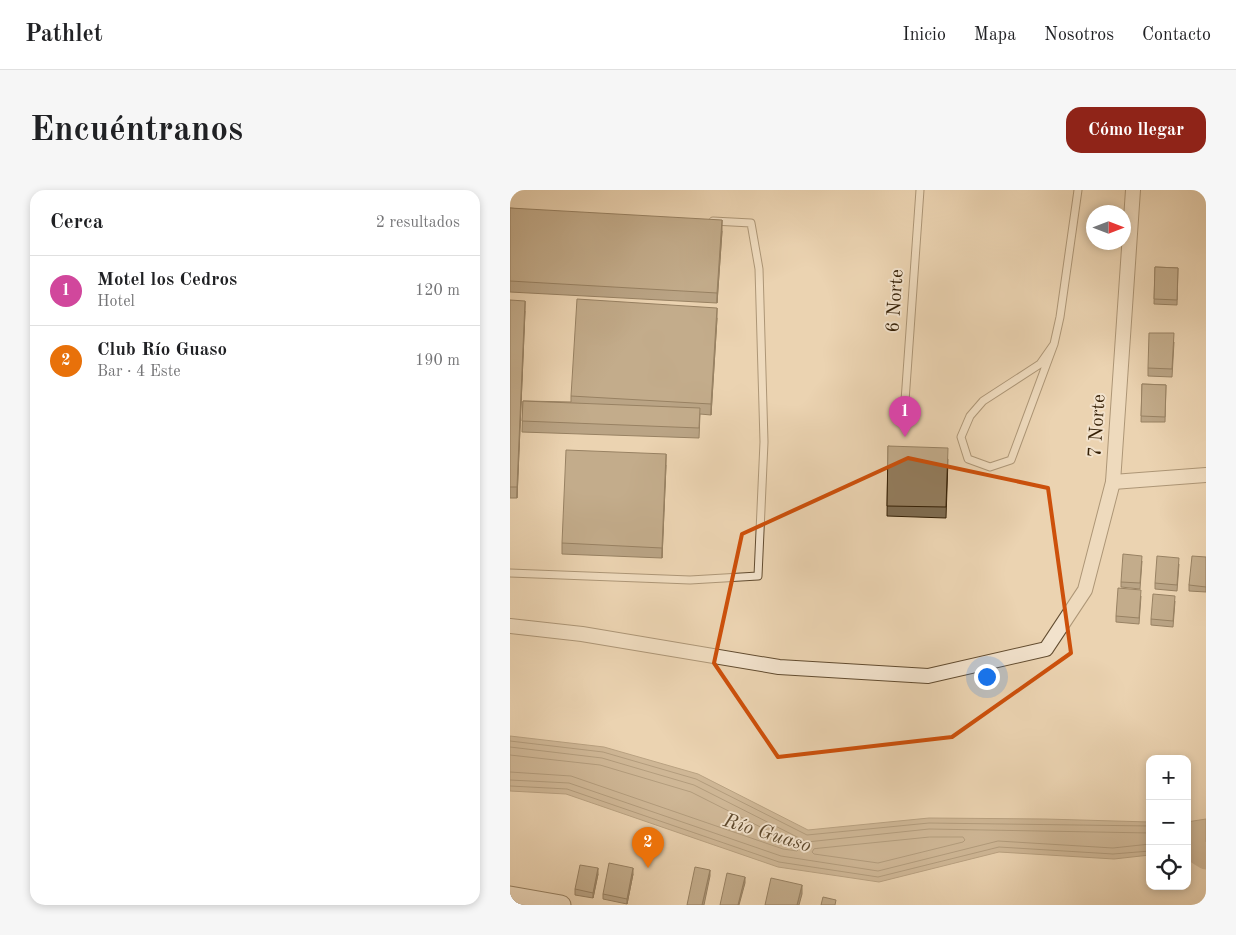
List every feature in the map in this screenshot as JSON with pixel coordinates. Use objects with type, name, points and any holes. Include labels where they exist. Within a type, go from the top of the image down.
[{"type":"main road","points":[[510,896],[561,905]]},
{"type":"street","name":"7 Norte","points":[[510,626],[582,634],[779,667],[928,676],[1046,649],[1085,590],[1113,482],[1133,190]]},
{"type":"street","points":[[1113,482],[1206,476]]},
{"type":"lane","name":"6 Norte","points":[[904,415],[920,190]]},
{"type":"lane","points":[[1054,344],[1040,364],[984,401],[970,416],[961,437],[968,459],[990,467],[1011,460],[1054,344],[1060,317],[1078,190]]},
{"type":"lane","points":[[510,573],[690,580],[758,576],[764,442],[759,269],[751,223],[703,220]]},
{"type":"highlighted area","points":[[908,458],[1048,488],[1071,653],[952,737],[778,757],[714,663],[742,534]]},
{"type":"water","name":"Río Guaso","points":[[510,736],[604,747],[698,774],[808,830],[929,818],[1146,822],[1146,855],[1114,859],[999,852],[879,882],[778,867],[566,794],[510,791]]},
{"type":"water","points":[[1206,819],[1206,848],[1191,850],[1191,821]]},
{"type":"building","points":[[510,208],[722,220],[717,293],[510,281]]},
{"type":"building","points":[[1155,267],[1178,268],[1177,300],[1154,299]]},
{"type":"building","points":[[577,299],[717,308],[711,404],[571,396]]},
{"type":"building","points":[[510,300],[525,301],[517,487],[510,487]]},
{"type":"building","points":[[1149,333],[1174,333],[1172,369],[1148,368]]},
{"type":"building","points":[[1142,384],[1166,385],[1165,417],[1141,416]]},
{"type":"building","points":[[523,401],[700,408],[699,428],[522,421]]},
{"type":"building","points":[[888,446],[948,448],[946,507],[887,506]]},
{"type":"building","points":[[566,450],[666,454],[662,548],[562,543]]},
{"type":"building","points":[[1123,554],[1142,556],[1140,583],[1121,582]]},
{"type":"building","points":[[1157,556],[1179,558],[1177,585],[1155,583]]},
{"type":"building","points":[[1192,556],[1206,557],[1206,587],[1189,585]]},
{"type":"building","points":[[1118,588],[1141,590],[1139,618],[1116,616]]},
{"type":"building","points":[[1153,594],[1175,596],[1173,621],[1151,619]]},
{"type":"building","points":[[609,863],[633,868],[627,899],[603,894]]},
{"type":"building","points":[[580,865],[598,868],[593,893],[575,889]]},
{"type":"building","points":[[695,867],[710,870],[702,905],[687,905]]},
{"type":"building","points":[[727,873],[745,877],[738,905],[720,905]]},
{"type":"building","points":[[771,878],[802,885],[797,905],[765,905]]},
{"type":"building","points":[[823,897],[836,900],[835,905],[821,905]]},
{"type":"waterway","points":[[1191,848],[1206,857]]},
{"type":"place","name":"Motel los Cedros","points":[[905,437]]},
{"type":"place","name":"Club Río Guaso","points":[[648,868]]}]
